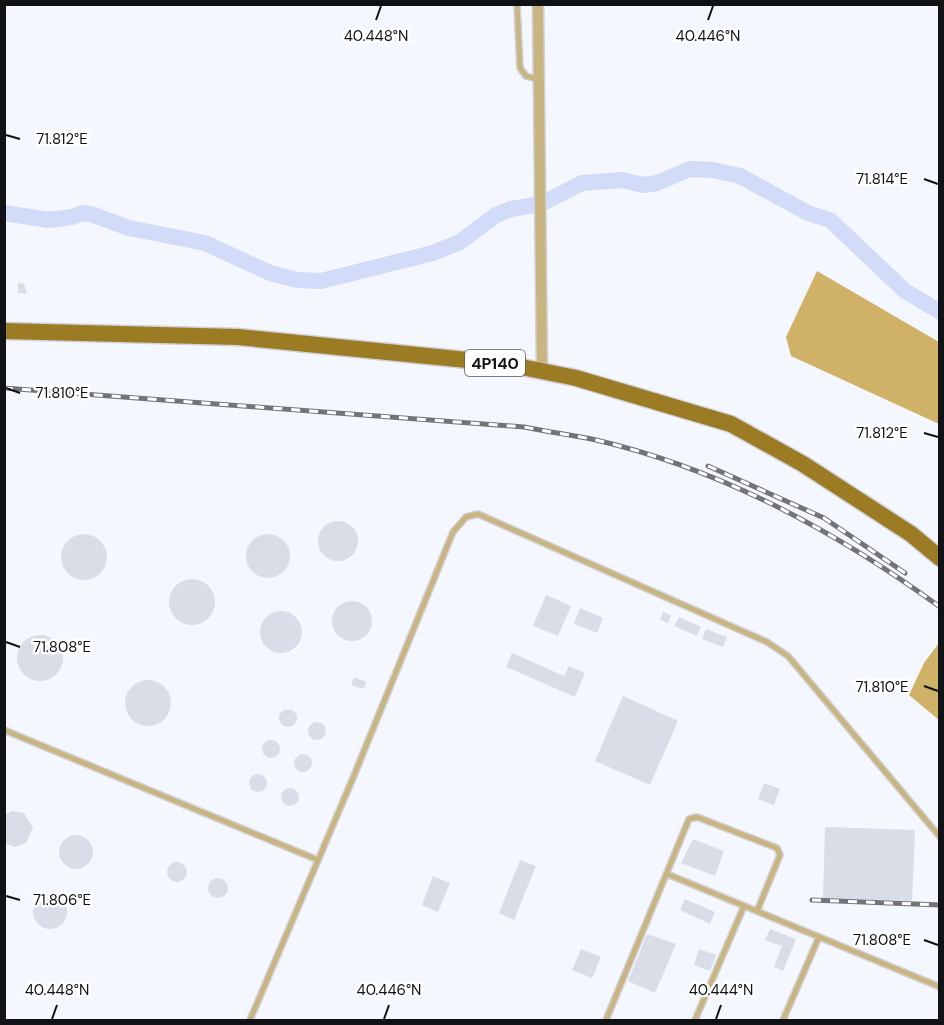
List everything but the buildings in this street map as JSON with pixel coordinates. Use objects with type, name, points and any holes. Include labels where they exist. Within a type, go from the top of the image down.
[{"type":"main road","name":"4P140","points":[[4,331],[238,337],[461,359],[576,378],[731,424],[803,464],[911,534],[939,558]]},
{"type":"street","points":[[538,4],[542,167],[542,371]]},
{"type":"lane","points":[[517,4],[520,68],[526,76],[540,80]]},
{"type":"lane","points":[[250,1020],[453,532],[466,517],[478,514],[767,642],[788,656],[939,837]]},
{"type":"lane","points":[[4,730],[318,860]]},
{"type":"lane","points":[[606,1020],[689,819],[697,816],[777,848],[780,855],[757,911]]},
{"type":"lane","points":[[666,874],[939,987]]},
{"type":"lane","points":[[695,1020],[744,906]]},
{"type":"lane","points":[[783,1020],[819,937]]},
{"type":"shaded area","points":[[817,271],[939,342],[939,424],[791,356],[786,337]]},
{"type":"shaded area","points":[[939,643],[939,720],[909,695],[924,663]]},
{"type":"waterway","points":[[4,213],[49,220],[83,213],[91,214],[129,228],[205,243],[270,273],[297,280],[321,281],[433,253],[460,242],[496,215],[511,209],[541,204],[582,183],[622,180],[643,185],[657,183],[690,169],[713,170],[740,176],[808,213],[830,220],[905,291],[940,312]]},
{"type":"railway","points":[[4,388],[524,427],[596,440],[642,452],[688,468],[776,506],[860,553],[940,607]]},
{"type":"railway","points":[[708,466],[824,518],[905,573]]},
{"type":"railway","points":[[812,900],[940,905]]}]
